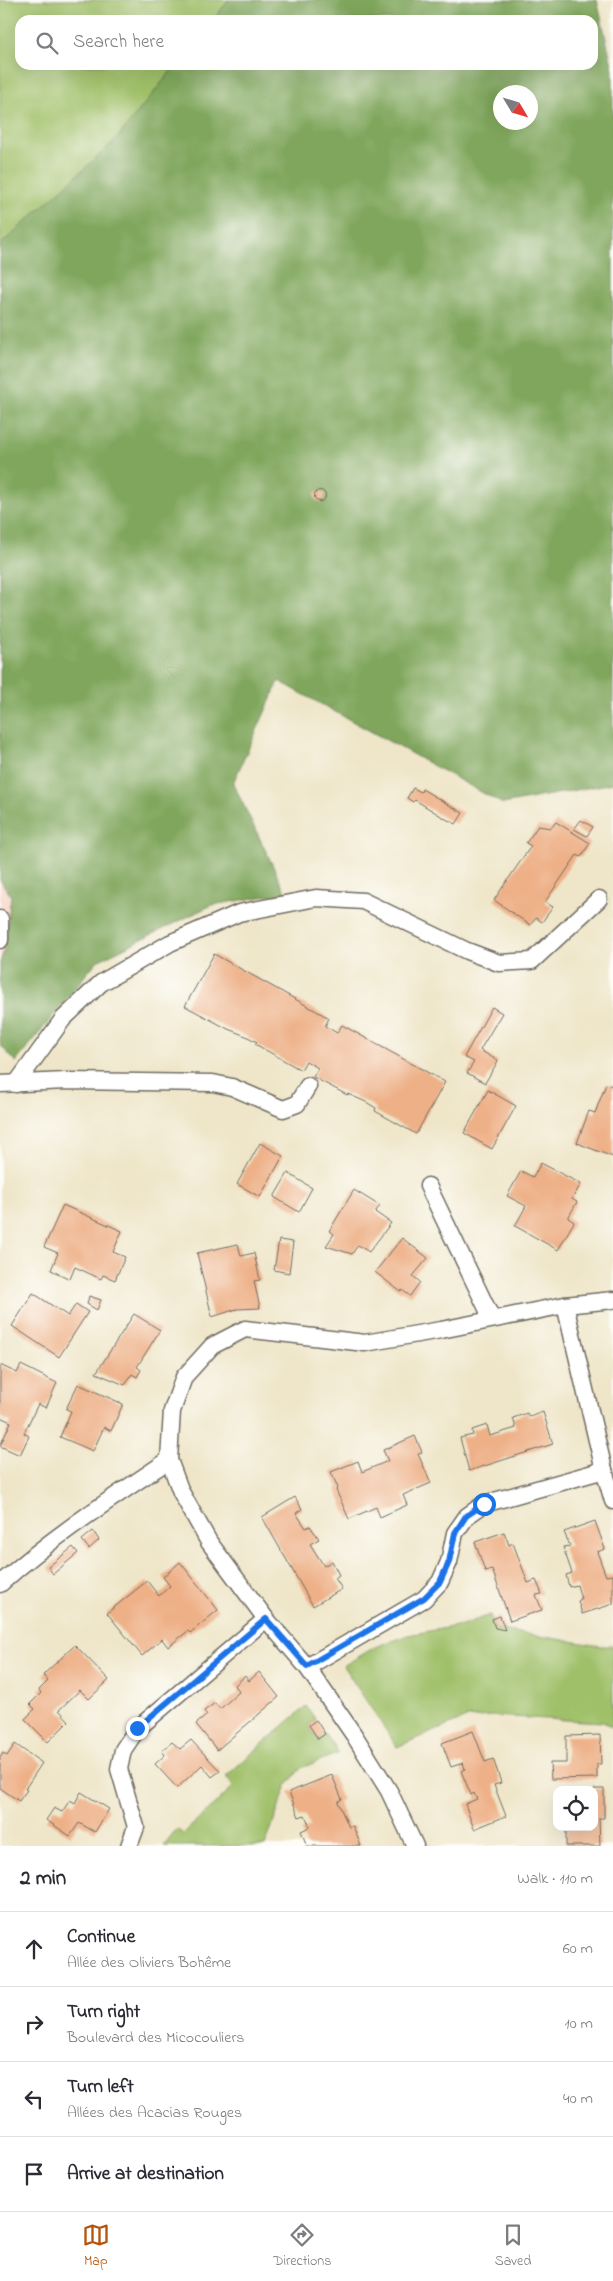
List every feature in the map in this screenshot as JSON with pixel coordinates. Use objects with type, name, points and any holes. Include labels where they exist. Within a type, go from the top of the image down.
[{"type":"lane","points":[[8,1084],[64,1019],[101,983],[170,943],[239,913],[316,898],[362,901],[467,951],[499,963],[532,961],[599,900]]},
{"type":"lane","points":[[0,919],[0,940]]},
{"type":"lane","points":[[8,1084],[67,1081],[213,1083],[232,1087],[283,1109],[297,1104],[308,1086]]},
{"type":"lane","points":[[428,1186],[492,1319]]},
{"type":"lane","points":[[415,1846],[389,1791],[307,1666],[266,1619],[210,1542],[181,1492],[169,1460],[172,1411],[184,1377],[212,1346],[245,1329],[365,1342],[565,1305],[613,1300]]},
{"type":"lane","points":[[565,1305],[613,1501]]},
{"type":"lane","points":[[0,1584],[24,1562],[169,1460]]},
{"type":"lane","points":[[307,1666],[424,1598],[440,1582],[449,1562],[455,1533],[466,1516],[484,1504],[604,1470]]},
{"type":"lane","points":[[129,1846],[136,1827],[119,1769],[123,1750],[137,1728],[266,1619]]},
{"type":"shaded area","points":[[0,880],[11,896],[4,950],[0,963]]},
{"type":"green space","points":[[0,0],[229,0],[217,15],[15,15],[15,70],[172,70],[114,142],[0,245]]},
{"type":"green space","points":[[229,0],[597,0],[613,69],[613,783],[503,804],[279,681],[233,783],[286,893],[212,905],[97,961],[16,1062],[0,1045],[0,963],[4,950],[11,896],[0,880],[0,245],[114,142],[172,70],[598,70],[598,15],[217,15]]},
{"type":"green space","points":[[490,1615],[495,1629],[601,1646],[613,1646],[613,1727],[603,1722],[492,1716],[466,1718],[397,1747],[343,1666],[375,1647],[408,1635],[462,1625]]},
{"type":"green space","points":[[306,1706],[316,1720],[309,1725],[318,1739],[325,1734],[339,1753],[301,1768],[287,1785],[265,1846],[164,1846],[177,1829],[183,1834],[233,1787],[226,1776]]},
{"type":"building","points":[[318,491],[322,491],[325,496],[324,500],[318,501],[315,498],[315,494]]},
{"type":"building","points":[[413,788],[421,792],[422,789],[463,813],[456,824],[415,800],[413,802],[407,798]]},
{"type":"building","points":[[581,820],[593,827],[587,836],[574,829]]},
{"type":"building","points":[[556,822],[590,843],[581,857],[577,855],[545,902],[553,907],[542,922],[536,918],[530,925],[494,900],[531,846],[526,843],[538,826],[551,828]]},
{"type":"building","points":[[214,954],[329,1018],[325,1026],[337,1033],[342,1025],[445,1082],[416,1134],[375,1111],[376,1108],[366,1102],[347,1095],[313,1077],[318,1068],[306,1061],[301,1070],[255,1044],[257,1042],[185,1006]]},
{"type":"building","points":[[492,1007],[502,1013],[480,1050],[498,1061],[485,1083],[467,1073],[474,1062],[464,1057]]},
{"type":"building","points":[[606,1084],[613,1086],[613,1157],[577,1143],[589,1111],[595,1113]]},
{"type":"building","points":[[488,1090],[516,1106],[492,1149],[464,1133]]},
{"type":"building","points":[[260,1143],[283,1156],[260,1197],[237,1184]]},
{"type":"building","points":[[541,1163],[581,1184],[572,1199],[577,1202],[568,1218],[574,1222],[558,1250],[515,1226],[526,1206],[507,1196],[521,1171],[533,1177]]},
{"type":"building","points":[[288,1173],[312,1188],[299,1212],[274,1197]]},
{"type":"building","points":[[354,1190],[380,1206],[375,1212],[391,1223],[369,1252],[358,1245],[352,1254],[326,1246],[334,1234],[329,1231]]},
{"type":"building","points":[[63,1205],[122,1231],[113,1252],[125,1257],[115,1280],[103,1275],[101,1279],[75,1267],[70,1279],[51,1270],[58,1253],[44,1247]]},
{"type":"building","points":[[402,1238],[428,1258],[413,1276],[420,1282],[410,1296],[402,1290],[401,1292],[375,1272]]},
{"type":"building","points":[[279,1240],[293,1242],[289,1273],[274,1270]]},
{"type":"building","points":[[238,1244],[241,1256],[254,1253],[260,1280],[254,1281],[260,1308],[237,1309],[212,1317],[197,1253]]},
{"type":"building","points":[[33,1293],[68,1316],[76,1304],[88,1312],[59,1357],[12,1326]]},
{"type":"building","points":[[89,1296],[101,1300],[97,1310],[87,1304]]},
{"type":"building","points":[[134,1314],[160,1330],[137,1367],[141,1370],[137,1377],[132,1374],[125,1385],[96,1373]]},
{"type":"building","points":[[0,1365],[17,1373],[21,1365],[57,1383],[46,1408],[38,1404],[24,1433],[29,1436],[20,1455],[0,1446],[11,1422],[0,1417]]},
{"type":"building","points":[[78,1384],[123,1404],[111,1431],[104,1427],[93,1451],[60,1437],[71,1411],[66,1409]]},
{"type":"building","points":[[543,1412],[553,1444],[469,1471],[460,1438],[473,1435],[472,1430],[487,1425],[490,1436],[516,1428],[513,1418],[527,1413],[529,1417]]},
{"type":"building","points":[[415,1436],[422,1452],[418,1454],[431,1483],[403,1495],[407,1505],[380,1517],[376,1507],[349,1519],[336,1490],[338,1488],[331,1472],[358,1461],[362,1472],[388,1461],[383,1450]]},
{"type":"building","points":[[295,1497],[302,1509],[296,1513],[306,1528],[310,1526],[319,1539],[310,1544],[324,1566],[332,1561],[339,1575],[335,1578],[342,1589],[313,1606],[262,1517]]},
{"type":"building","points":[[595,1521],[605,1549],[597,1552],[606,1576],[613,1575],[613,1604],[582,1614],[578,1601],[581,1599],[577,1585],[569,1587],[566,1575],[572,1573],[563,1547],[570,1546],[564,1532]]},
{"type":"building","points":[[93,1531],[99,1540],[89,1549],[82,1540]]},
{"type":"building","points":[[504,1532],[509,1545],[513,1543],[528,1583],[536,1580],[542,1594],[536,1595],[542,1610],[510,1621],[492,1569],[485,1571],[475,1542]]},
{"type":"building","points":[[73,1547],[78,1553],[53,1574],[48,1567]]},
{"type":"building","points":[[180,1562],[218,1610],[190,1633],[188,1631],[168,1647],[162,1639],[142,1656],[107,1613],[147,1581],[159,1596],[170,1586],[163,1577]]},
{"type":"building","points":[[500,1616],[505,1630],[495,1628],[492,1619]]},
{"type":"building","points":[[75,1645],[109,1680],[89,1699],[80,1690],[59,1710],[69,1721],[48,1742],[25,1719],[35,1709],[30,1704],[41,1693],[39,1690],[48,1681],[43,1675]]},
{"type":"building","points":[[259,1672],[279,1697],[217,1750],[196,1724],[207,1715],[204,1711],[215,1703],[220,1709],[239,1692],[235,1685],[245,1676],[249,1681]]},
{"type":"building","points":[[316,1720],[325,1734],[318,1739],[309,1725]]},
{"type":"building","points":[[473,1731],[485,1762],[493,1759],[501,1783],[494,1785],[506,1816],[474,1829],[465,1804],[477,1799],[474,1793],[471,1795],[461,1771],[465,1769],[463,1763],[451,1767],[442,1743]]},
{"type":"building","points":[[600,1735],[601,1764],[597,1764],[597,1778],[551,1779],[550,1763],[566,1763],[566,1736]]},
{"type":"building","points":[[191,1740],[220,1771],[212,1777],[202,1765],[177,1788],[155,1764],[165,1755],[162,1751],[172,1742],[180,1749]]},
{"type":"building","points":[[15,1744],[42,1763],[19,1801],[0,1788],[0,1758],[3,1753],[7,1756]]},
{"type":"building","points":[[332,1775],[342,1799],[338,1802],[349,1827],[353,1826],[361,1846],[307,1846],[301,1831],[310,1827],[305,1815],[299,1817],[289,1792]]},
{"type":"building","points":[[598,1789],[604,1789],[604,1818],[599,1818],[600,1846],[566,1846],[566,1831],[598,1831]]},
{"type":"building","points":[[81,1792],[109,1809],[95,1832],[79,1823],[70,1836],[46,1820],[54,1808],[62,1812],[70,1800],[75,1803]]},
{"type":"route","points":[[137,1728],[266,1619],[307,1666],[424,1598],[440,1582],[449,1562],[455,1533],[466,1516],[484,1504]]}]
